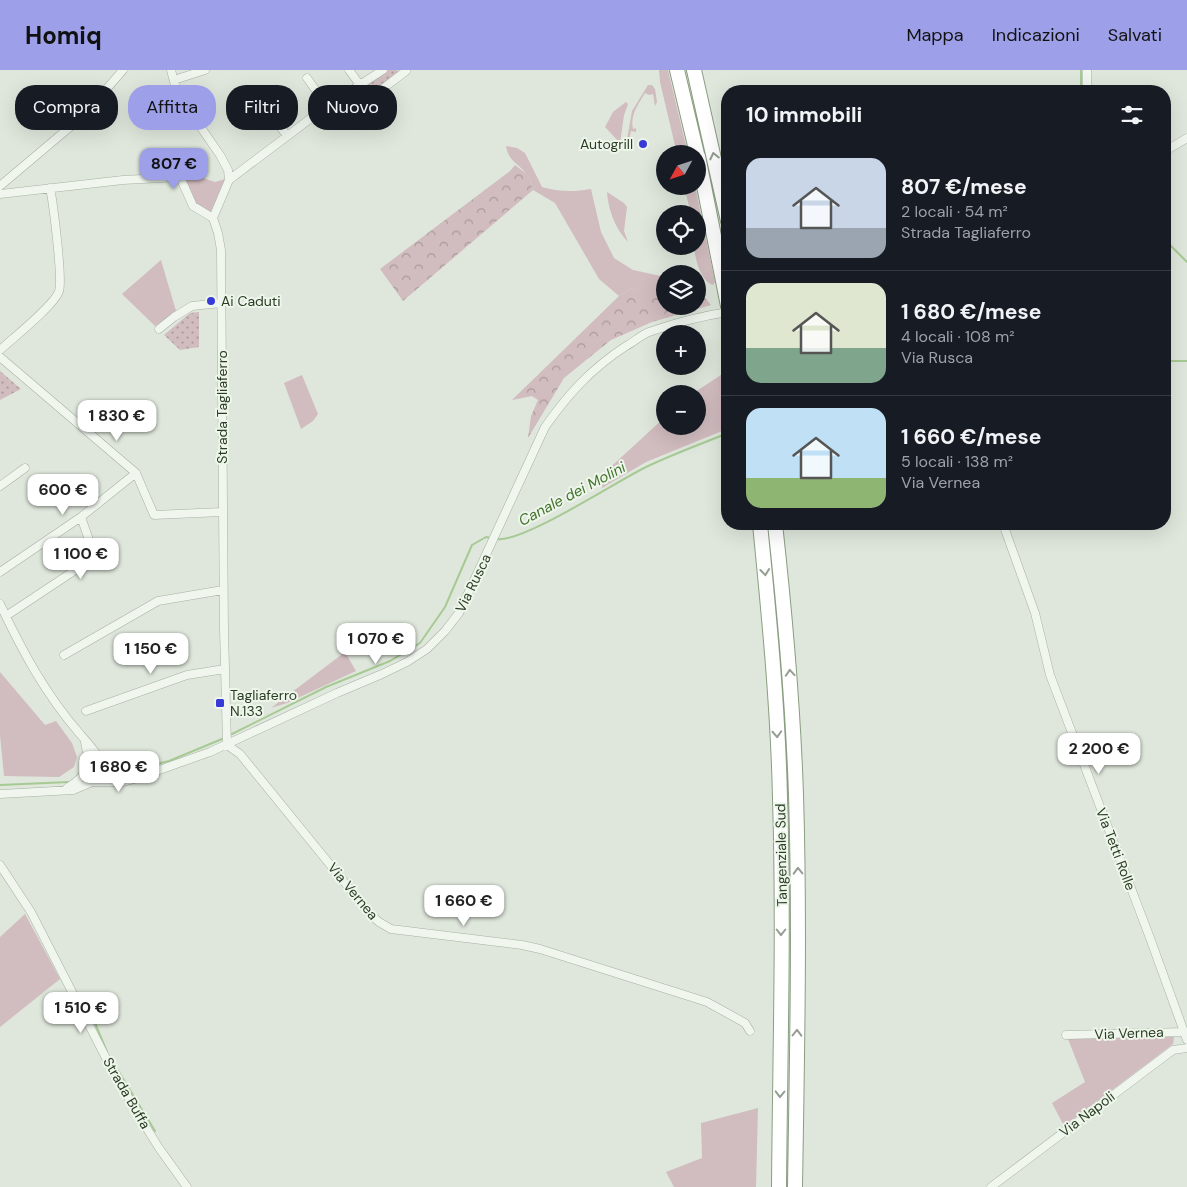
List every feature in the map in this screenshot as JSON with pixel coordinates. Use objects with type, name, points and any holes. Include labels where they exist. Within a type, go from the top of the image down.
[{"type":"highway","points":[[677,70],[695,145]]},
{"type":"highway","points":[[694,70],[721,190]]},
{"type":"highway","points":[[705,195],[721,272]]},
{"type":"highway","name":"Tangenziale Sud","points":[[761,530],[774,679],[780,796],[782,892],[779,1187]]},
{"type":"highway","name":"Tangenziale Sud","points":[[777,530],[790,674],[796,794],[798,891],[795,1187]]},
{"type":"street","points":[[0,186],[83,116],[123,70]]},
{"type":"street","points":[[0,194],[123,180],[180,177],[193,206],[213,218],[229,180],[228,170],[220,155],[177,93],[171,70]]},
{"type":"street","points":[[174,80],[205,70]]},
{"type":"street","points":[[349,70],[360,84],[383,70]]},
{"type":"street","points":[[389,85],[406,72],[405,70]]},
{"type":"street","points":[[1087,70],[1087,85]]},
{"type":"street","points":[[307,78],[312,85]]},
{"type":"street","points":[[229,180],[308,120]]},
{"type":"street","points":[[283,130],[287,136]]},
{"type":"street","points":[[1171,147],[1187,138]]},
{"type":"street","points":[[0,350],[53,302],[60,290],[59,261],[50,188]]},
{"type":"street","name":"Strada Tagliaferro","points":[[213,218],[221,250],[222,512],[227,745]]},
{"type":"street","points":[[159,330],[174,317],[192,306],[221,303]]},
{"type":"street","name":"Via Rusca","points":[[102,782],[123,782],[192,760],[382,674],[407,662],[427,649],[459,613],[545,427],[564,400],[593,370],[612,355],[647,333],[697,317],[721,313]]},
{"type":"street","points":[[0,358],[136,473],[154,515],[222,512]]},
{"type":"street","points":[[0,486],[25,468]]},
{"type":"street","points":[[0,572],[81,517],[136,473]]},
{"type":"street","points":[[6,616],[95,557],[81,517]]},
{"type":"street","name":"Via Tetti Rolle","points":[[1004,530],[1036,613],[1050,675],[1184,1032]]},
{"type":"street","points":[[64,655],[158,601],[223,590]]},
{"type":"street","points":[[0,604],[33,669],[70,722],[105,767],[106,776],[102,782],[92,782],[73,790],[0,794]]},
{"type":"street","points":[[86,711],[187,675],[225,669]]},
{"type":"street","points":[[85,740],[89,759],[86,770],[87,778],[92,782]]},
{"type":"street","name":"Via Vernea","points":[[227,745],[240,754],[371,915],[385,926],[391,929],[522,945],[540,950],[707,1002],[739,1019],[750,1031]]},
{"type":"street","points":[[64,790],[74,784],[94,762],[122,777],[134,779]]},
{"type":"street","name":"Strada Buffa","points":[[0,865],[31,912],[107,1060],[133,1106],[159,1148],[187,1187]]},
{"type":"street","name":"Via Vernea","points":[[1066,1035],[1184,1032],[1187,1040]]},
{"type":"street","name":"Via Napoli","points":[[990,1187],[1173,1050],[1187,1048]]},
{"type":"green space","points":[[388,70],[397,70],[401,74],[386,85],[364,85]]},
{"type":"green space","points":[[659,70],[668,70],[686,145],[675,145],[660,82]]},
{"type":"green space","points":[[648,85],[652,85],[655,89],[657,102],[655,106],[653,94],[645,93],[637,106],[633,119],[633,129],[636,128],[636,132],[631,131],[628,145],[626,145],[632,111]]},
{"type":"green space","points":[[626,102],[628,104],[624,115],[620,143],[605,127],[613,112]]},
{"type":"green space","points":[[506,146],[517,148],[525,153],[542,187],[566,191],[591,189],[601,232],[614,258],[633,270],[656,275],[656,298],[631,288],[619,296],[599,279],[555,203],[533,190],[528,176],[507,152]]},
{"type":"green space","points":[[515,165],[528,175],[533,190],[403,301],[380,269],[510,171]]},
{"type":"green space","points":[[185,172],[215,182],[225,179],[210,213],[195,205],[182,174]]},
{"type":"green space","points":[[607,192],[627,207],[624,231],[628,242],[619,231],[613,218]]},
{"type":"green space","points":[[686,195],[697,195],[699,205],[689,205]]},
{"type":"green space","points":[[706,239],[715,282],[713,285],[706,280],[706,265],[698,265],[696,255],[706,255]]},
{"type":"green space","points":[[161,260],[176,311],[155,326],[122,294]]},
{"type":"green space","points":[[631,288],[656,297],[656,315],[676,315],[652,322],[611,340],[564,378],[528,438],[531,416],[538,400],[532,396],[512,400],[619,296]]},
{"type":"green space","points":[[706,299],[711,305],[706,306]]},
{"type":"green space","points":[[199,312],[199,347],[180,350],[164,335],[190,313]]},
{"type":"green space","points":[[0,371],[21,389],[0,400]]},
{"type":"green space","points":[[302,375],[318,414],[313,421],[301,429],[284,383]]},
{"type":"green space","points":[[721,375],[721,431],[646,462],[602,488],[602,475],[656,425],[656,435],[706,435],[706,385]]},
{"type":"green space","points":[[345,652],[356,671],[287,703],[271,708]]},
{"type":"green space","points":[[0,672],[45,725],[56,721],[72,743],[77,757],[74,767],[59,777],[4,776],[0,735]]},
{"type":"green space","points":[[25,914],[60,979],[0,1027],[0,937]]},
{"type":"green space","points":[[1174,1037],[1173,1044],[1064,1126],[1052,1103],[1085,1082],[1068,1039]]},
{"type":"green space","points":[[758,1108],[756,1187],[674,1187],[666,1172],[702,1158],[701,1123]]},
{"type":"waterway","points":[[1081,70],[1081,85]]},
{"type":"waterway","points":[[1171,246],[1187,262]]},
{"type":"waterway","name":"Canale dei Molini","points":[[1171,361],[1187,361]]},
{"type":"waterway","name":"Canale dei Molini","points":[[497,539],[510,538],[548,522],[646,467],[721,436]]},
{"type":"waterway","name":"Canale dei Molini","points":[[232,734],[326,687],[390,661],[420,643],[445,607],[472,545],[486,537],[490,538]]},
{"type":"waterway","name":"Canale dei Molini","points":[[123,772],[169,761],[222,739]]},
{"type":"waterway","name":"Canale dei Molini","points":[[0,785],[69,782]]},
{"type":"waterway","points":[[86,1001],[107,1052]]},
{"type":"waterway","points":[[117,1069],[155,1131]]},
{"type":"place","name":"Autogrill","points":[[643,144]]},
{"type":"place","name":"Ai Caduti","points":[[211,301]]},
{"type":"place","name":"Tagliaferro N.133","points":[[220,703]]}]
